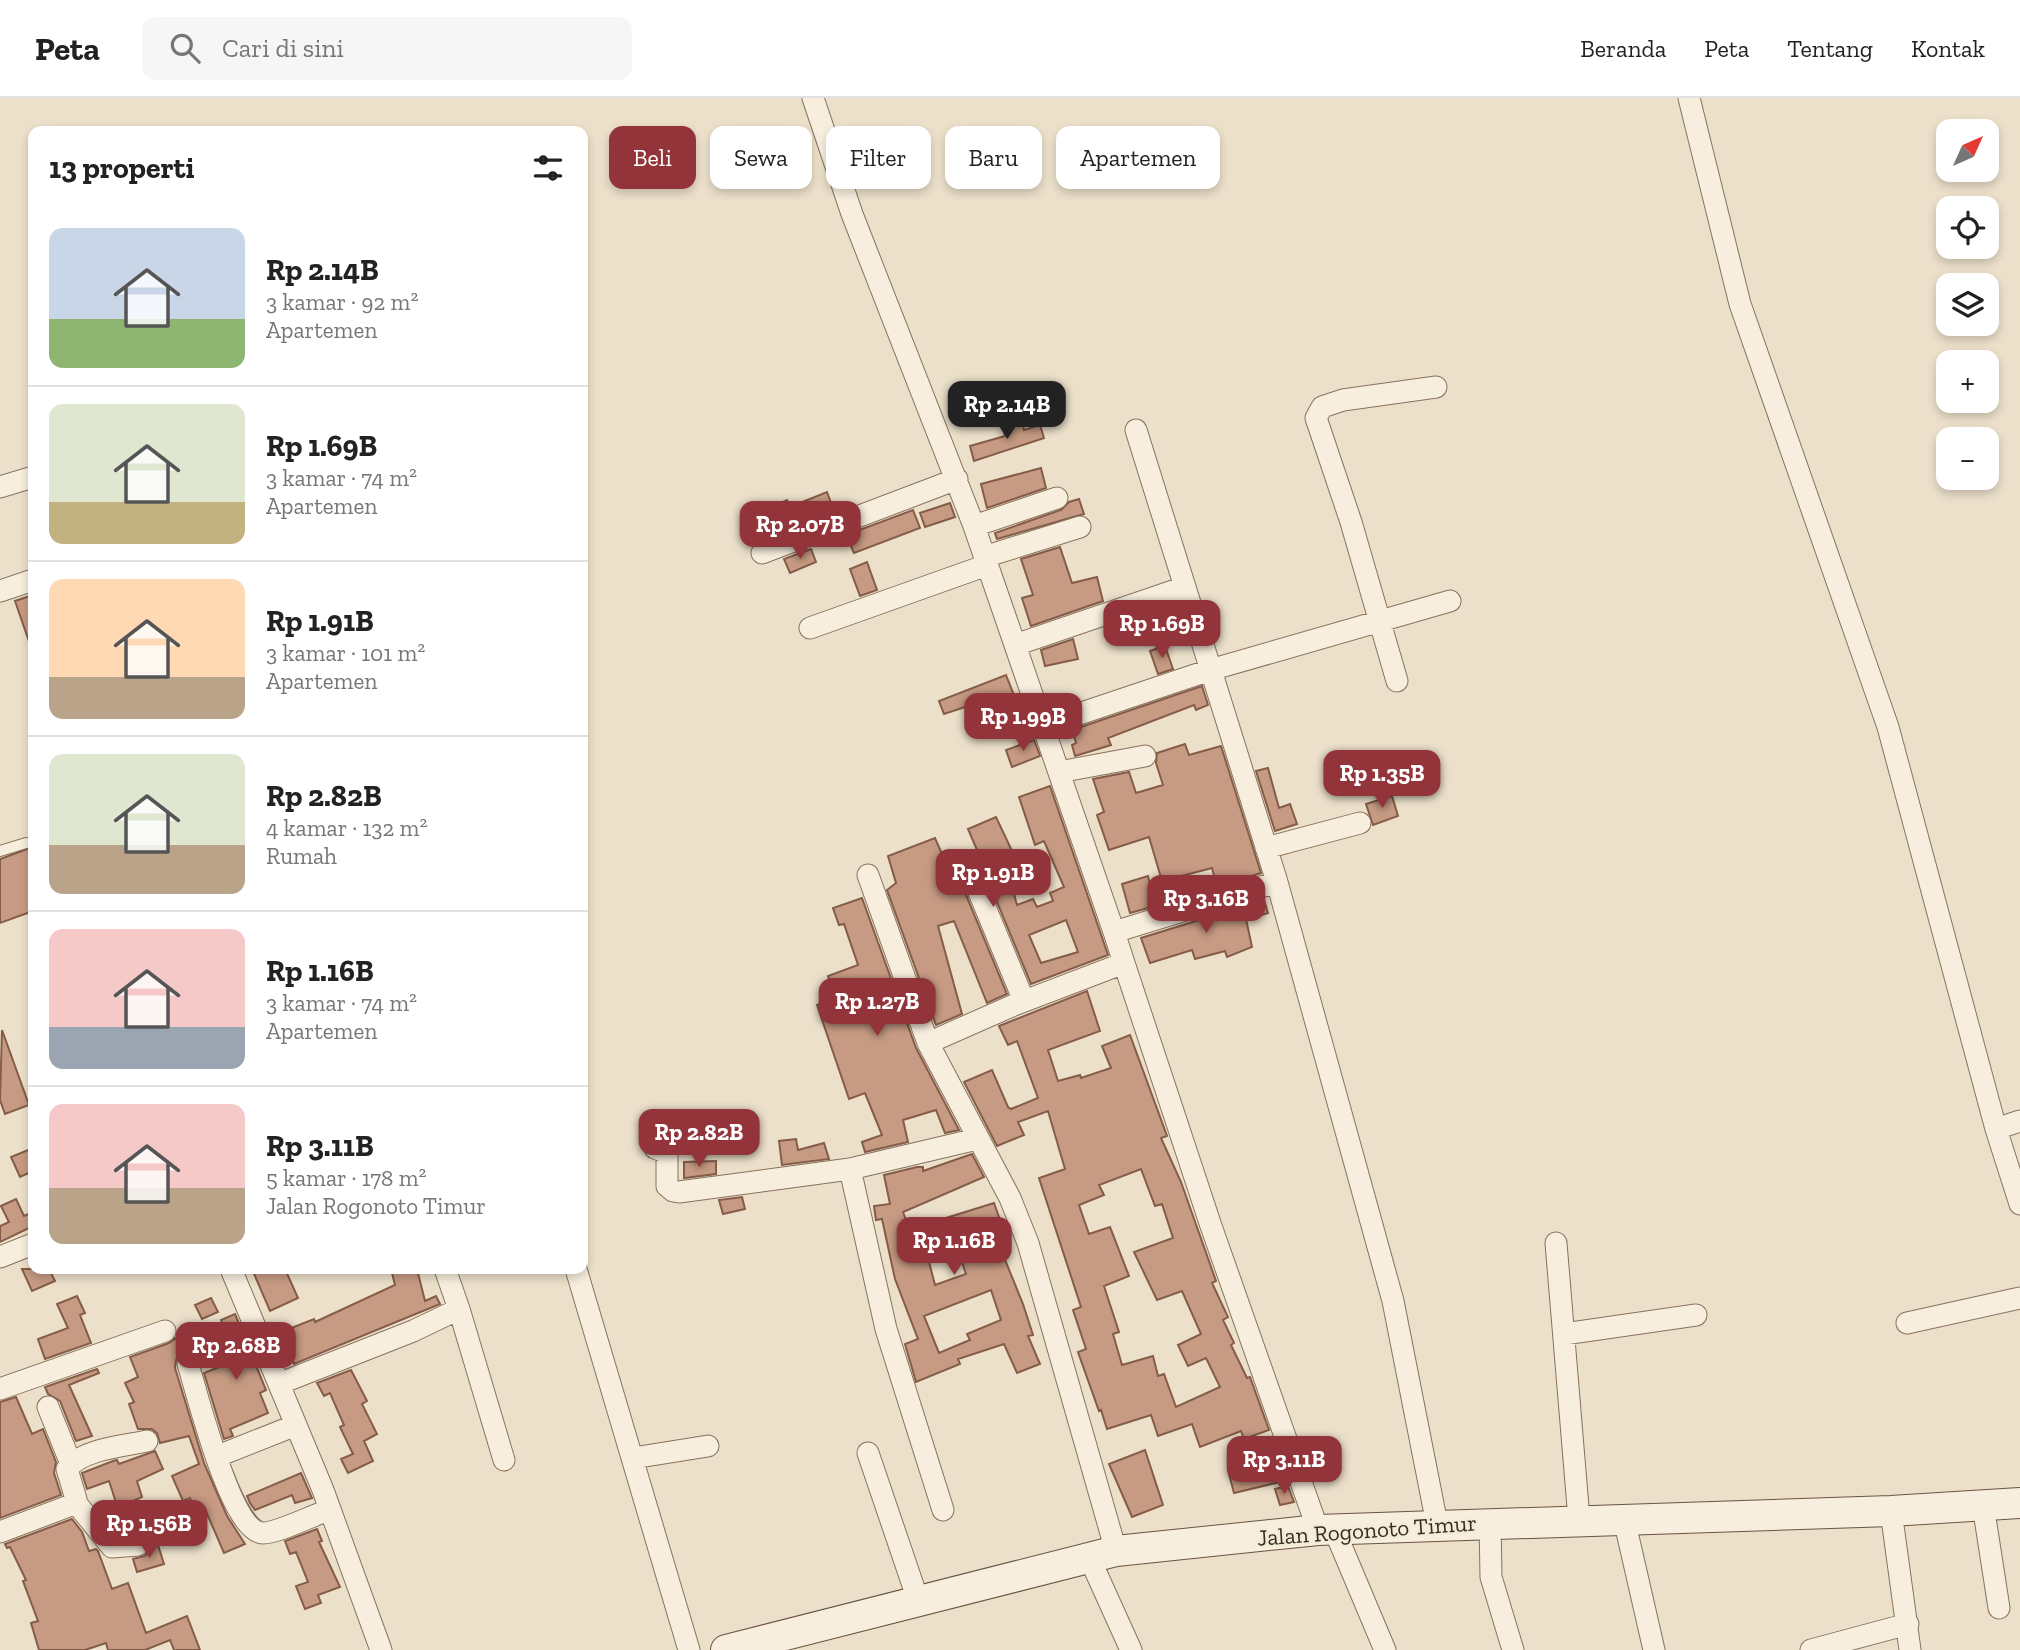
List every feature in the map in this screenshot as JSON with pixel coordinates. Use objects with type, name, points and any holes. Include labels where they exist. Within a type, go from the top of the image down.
[{"type":"street","points":[[813,98],[852,214],[974,526],[1114,932],[1211,1226],[1326,1530],[1385,1650]]},
{"type":"street","points":[[1689,98],[1740,304],[1888,727],[1996,1129],[2020,1204]]},
{"type":"street","points":[[1397,681],[1316,418],[1322,407],[1343,400],[1436,387]]},
{"type":"street","points":[[1136,430],[1277,882],[1393,1301],[1437,1524]]},
{"type":"street","points":[[0,487],[28,479]]},
{"type":"street","points":[[762,553],[957,479]]},
{"type":"street","points":[[974,526],[1056,498]]},
{"type":"street","points":[[810,628],[1080,527]]},
{"type":"street","points":[[1,588],[28,581]]},
{"type":"street","points":[[1015,645],[1185,587]]},
{"type":"street","points":[[1043,726],[1210,670],[1450,601]]},
{"type":"street","points":[[1059,772],[1145,756]]},
{"type":"street","points":[[1266,848],[1360,823]]},
{"type":"street","points":[[971,873],[1024,1001]]},
{"type":"street","points":[[868,875],[897,964],[928,1043],[976,1139],[1010,1198],[1028,1243],[1103,1554],[1130,1650]]},
{"type":"street","points":[[1114,932],[1277,882]]},
{"type":"street","points":[[928,1043],[1024,1001],[1124,963]]},
{"type":"street","points":[[1996,1129],[2020,1121]]},
{"type":"street","points":[[655,1148],[667,1153],[667,1186],[673,1191],[850,1169],[976,1139]]},
{"type":"street","points":[[850,1169],[886,1329],[943,1510]]},
{"type":"street","points":[[1556,1243],[1579,1519]]},
{"type":"street","points":[[0,1257],[28,1246]]},
{"type":"street","points":[[233,1274],[281,1383],[382,1650]]},
{"type":"street","points":[[447,1274],[503,1460]]},
{"type":"street","points":[[577,1274],[689,1650]]},
{"type":"street","points":[[1908,1322],[2020,1298]]},
{"type":"street","points":[[281,1383],[459,1309]]},
{"type":"street","points":[[1564,1334],[1696,1315]]},
{"type":"street","points":[[0,1389],[165,1331]]},
{"type":"street","points":[[188,1364],[229,1492],[251,1529],[263,1533],[330,1510]]},
{"type":"street","points":[[48,1408],[71,1464]]},
{"type":"street","points":[[218,1456],[296,1425]]},
{"type":"street","points":[[138,1545],[112,1547],[76,1503],[67,1469],[71,1464],[99,1452],[146,1441]]},
{"type":"street","points":[[633,1458],[708,1446]]},
{"type":"street","points":[[869,1453],[918,1600]]},
{"type":"street","points":[[0,1532],[76,1503]]},
{"type":"street","name":"Jalan Rogonoto Timur","points":[[726,1650],[1103,1554],[1326,1530],[1579,1519],[1891,1511],[2020,1503]]},
{"type":"street","points":[[1983,1505],[1999,1608]]},
{"type":"street","points":[[1891,1511],[1910,1650]]},
{"type":"street","points":[[1625,1518],[1654,1650]]},
{"type":"street","points":[[1490,1522],[1491,1577],[1513,1650]]},
{"type":"street","points":[[1811,1650],[1908,1624]]},
{"type":"lane","points":[[0,850],[26,843]]},
{"type":"building","points":[[1022,422],[1024,430],[1040,425],[1044,438],[974,461],[970,446],[1005,436],[1003,428]]},
{"type":"building","points":[[1041,468],[1046,488],[987,508],[981,484]]},
{"type":"building","points":[[827,492],[834,511],[780,532],[771,507],[787,500],[790,507]]},
{"type":"building","points":[[1079,499],[1084,514],[997,539],[995,533],[1061,510],[1069,502]]},
{"type":"building","points":[[950,503],[955,517],[925,527],[920,513]]},
{"type":"building","points":[[913,510],[920,528],[854,553],[846,535]]},
{"type":"building","points":[[1060,547],[1072,583],[1097,577],[1103,601],[1031,626],[1022,598],[1033,595],[1021,559]]},
{"type":"building","points":[[811,549],[816,562],[790,573],[784,559]]},
{"type":"building","points":[[867,562],[877,590],[860,596],[850,569]]},
{"type":"building","points":[[28,597],[28,638],[15,601]]},
{"type":"building","points":[[1073,639],[1078,659],[1045,666],[1041,650]]},
{"type":"building","points":[[1165,646],[1173,669],[1158,674],[1150,651]]},
{"type":"building","points":[[1006,675],[1019,708],[986,720],[980,702],[944,714],[939,701]]},
{"type":"building","points":[[1202,686],[1208,705],[1196,710],[1194,705],[1108,738],[1111,745],[1075,756],[1072,745],[1076,743],[1072,730]]},
{"type":"building","points":[[1034,740],[1040,756],[1012,767],[1006,750]]},
{"type":"building","points":[[1185,744],[1189,755],[1221,746],[1261,873],[1217,887],[1212,868],[1162,881],[1149,837],[1109,850],[1097,815],[1104,812],[1093,779],[1129,772],[1136,793],[1163,785],[1156,763],[1157,753]]},
{"type":"building","points":[[1268,768],[1279,808],[1290,804],[1297,824],[1275,831],[1256,771]]},
{"type":"building","points":[[1050,786],[1108,955],[1031,984],[983,868],[973,860],[965,861],[958,871],[959,878],[1007,994],[987,1003],[954,921],[938,926],[962,1014],[936,1025],[887,890],[896,883],[888,856],[935,838],[946,863],[977,850],[968,829],[996,817],[1013,853],[1004,857],[1017,905],[1033,899],[1037,907],[1053,901],[1050,893],[1064,887],[1044,841],[1035,845],[1019,797]],"holes":[[[1066,920],[1078,952],[1041,963],[1029,935]]]},
{"type":"building","points":[[1392,796],[1398,816],[1373,825],[1366,804]]},
{"type":"building","points":[[28,849],[28,913],[0,923],[0,859]]},
{"type":"building","points":[[1148,876],[1155,906],[1130,913],[1122,884]]},
{"type":"building","points":[[862,898],[916,1048],[959,1130],[945,1133],[936,1110],[903,1120],[908,1142],[865,1152],[862,1142],[882,1135],[865,1093],[849,1099],[817,1005],[836,999],[828,976],[858,965],[844,924],[839,925],[833,908]]},
{"type":"building","points":[[1264,900],[1268,913],[1246,919],[1252,947],[1227,957],[1225,951],[1195,959],[1192,950],[1150,963],[1141,938]]},
{"type":"building","points":[[1087,991],[1100,1031],[1048,1050],[1058,1081],[1080,1075],[1081,1078],[1111,1068],[1102,1046],[1130,1035],[1167,1136],[1161,1138],[1181,1182],[1216,1281],[1212,1283],[1228,1317],[1223,1320],[1234,1343],[1231,1345],[1247,1378],[1250,1377],[1269,1430],[1244,1439],[1241,1431],[1200,1447],[1192,1424],[1158,1436],[1151,1415],[1107,1429],[1078,1352],[1086,1349],[1073,1310],[1081,1307],[1039,1178],[1065,1169],[1048,1111],[1018,1122],[1024,1135],[997,1146],[964,1082],[992,1070],[1011,1109],[1038,1098],[1017,1041],[1008,1045],[999,1026]],"holes":[[[1141,1169],[1155,1206],[1162,1204],[1173,1238],[1134,1252],[1157,1300],[1182,1291],[1201,1334],[1178,1345],[1188,1366],[1206,1358],[1220,1387],[1176,1407],[1164,1374],[1158,1376],[1153,1356],[1122,1365],[1113,1334],[1119,1332],[1104,1286],[1129,1276],[1110,1227],[1089,1234],[1079,1205],[1104,1195],[1099,1185]]]},
{"type":"building","points":[[2,1030],[28,1105],[5,1114],[0,1100]]},
{"type":"building","points":[[796,1139],[798,1150],[824,1143],[829,1159],[782,1165],[779,1141]]},
{"type":"building","points":[[28,1150],[28,1173],[20,1177],[11,1157]]},
{"type":"building","points":[[972,1154],[984,1177],[903,1212],[910,1230],[920,1227],[935,1285],[966,1274],[946,1218],[994,1203],[1000,1220],[990,1223],[1023,1304],[1033,1335],[1028,1336],[1040,1364],[1017,1373],[1004,1344],[958,1359],[960,1364],[916,1382],[905,1344],[918,1339],[895,1279],[882,1219],[876,1220],[874,1206],[890,1204],[884,1175],[917,1167],[923,1167],[923,1171]],"holes":[[[991,1290],[1001,1320],[967,1334],[970,1340],[939,1353],[924,1316]]]},
{"type":"building","points":[[716,1161],[716,1174],[684,1178],[684,1162]]},
{"type":"building","points":[[742,1197],[745,1209],[723,1214],[719,1200]]},
{"type":"building","points":[[16,1199],[24,1216],[28,1214],[28,1228],[0,1242],[0,1226],[9,1222],[1,1206]]},
{"type":"building","points":[[22,1269],[28,1269],[28,1274],[52,1274],[55,1281],[32,1291]]},
{"type":"building","points":[[254,1274],[287,1274],[298,1298],[270,1311]]},
{"type":"building","points":[[392,1274],[418,1274],[425,1301],[436,1296],[440,1304],[294,1364],[281,1332],[314,1319],[315,1322],[395,1285]]},
{"type":"building","points":[[77,1296],[85,1313],[80,1315],[91,1343],[45,1359],[38,1339],[68,1328],[57,1304]]},
{"type":"building","points":[[211,1298],[218,1312],[202,1319],[195,1305]]},
{"type":"building","points":[[235,1314],[266,1390],[260,1393],[268,1413],[230,1429],[233,1436],[224,1439],[204,1373],[224,1365],[217,1347],[230,1342],[221,1320]]},
{"type":"building","points":[[176,1338],[183,1352],[176,1360],[175,1368],[204,1463],[227,1516],[245,1544],[224,1553],[205,1509],[196,1513],[190,1498],[183,1501],[172,1476],[199,1464],[189,1436],[160,1443],[157,1433],[152,1429],[138,1429],[129,1404],[134,1402],[125,1383],[138,1377],[130,1357]]},
{"type":"building","points":[[97,1369],[99,1373],[69,1385],[92,1436],[76,1441],[60,1401],[48,1394],[45,1387]]},
{"type":"building","points":[[351,1370],[367,1401],[362,1404],[377,1434],[364,1441],[373,1461],[348,1473],[341,1459],[353,1454],[340,1427],[344,1425],[330,1393],[324,1396],[317,1383]]},
{"type":"building","points":[[16,1397],[32,1434],[43,1429],[56,1462],[54,1473],[61,1495],[0,1518],[0,1402]]},
{"type":"building","points":[[1145,1450],[1163,1505],[1132,1517],[1109,1464]]},
{"type":"building","points":[[155,1451],[163,1469],[137,1481],[142,1497],[135,1500],[148,1536],[138,1532],[118,1533],[114,1524],[122,1521],[109,1481],[87,1489],[82,1473],[113,1461],[117,1460],[119,1464]]},
{"type":"building","points":[[1280,1462],[1284,1481],[1234,1493],[1229,1474]]},
{"type":"building","points":[[301,1473],[312,1498],[295,1503],[292,1495],[255,1510],[250,1503],[247,1496]]},
{"type":"building","points":[[1288,1486],[1294,1502],[1280,1505],[1275,1489]]},
{"type":"building","points":[[72,1519],[82,1532],[89,1551],[98,1551],[112,1589],[128,1583],[146,1633],[187,1616],[200,1650],[174,1650],[170,1640],[145,1650],[108,1650],[106,1643],[85,1650],[39,1650],[31,1623],[38,1621],[23,1581],[26,1580],[10,1547],[7,1548],[5,1544]]},
{"type":"building","points":[[317,1529],[322,1541],[319,1542],[340,1587],[318,1595],[321,1603],[305,1609],[296,1586],[308,1582],[296,1552],[290,1554],[285,1541]]},
{"type":"building","points":[[158,1545],[164,1564],[137,1572],[133,1559],[145,1556],[151,1546]]}]
